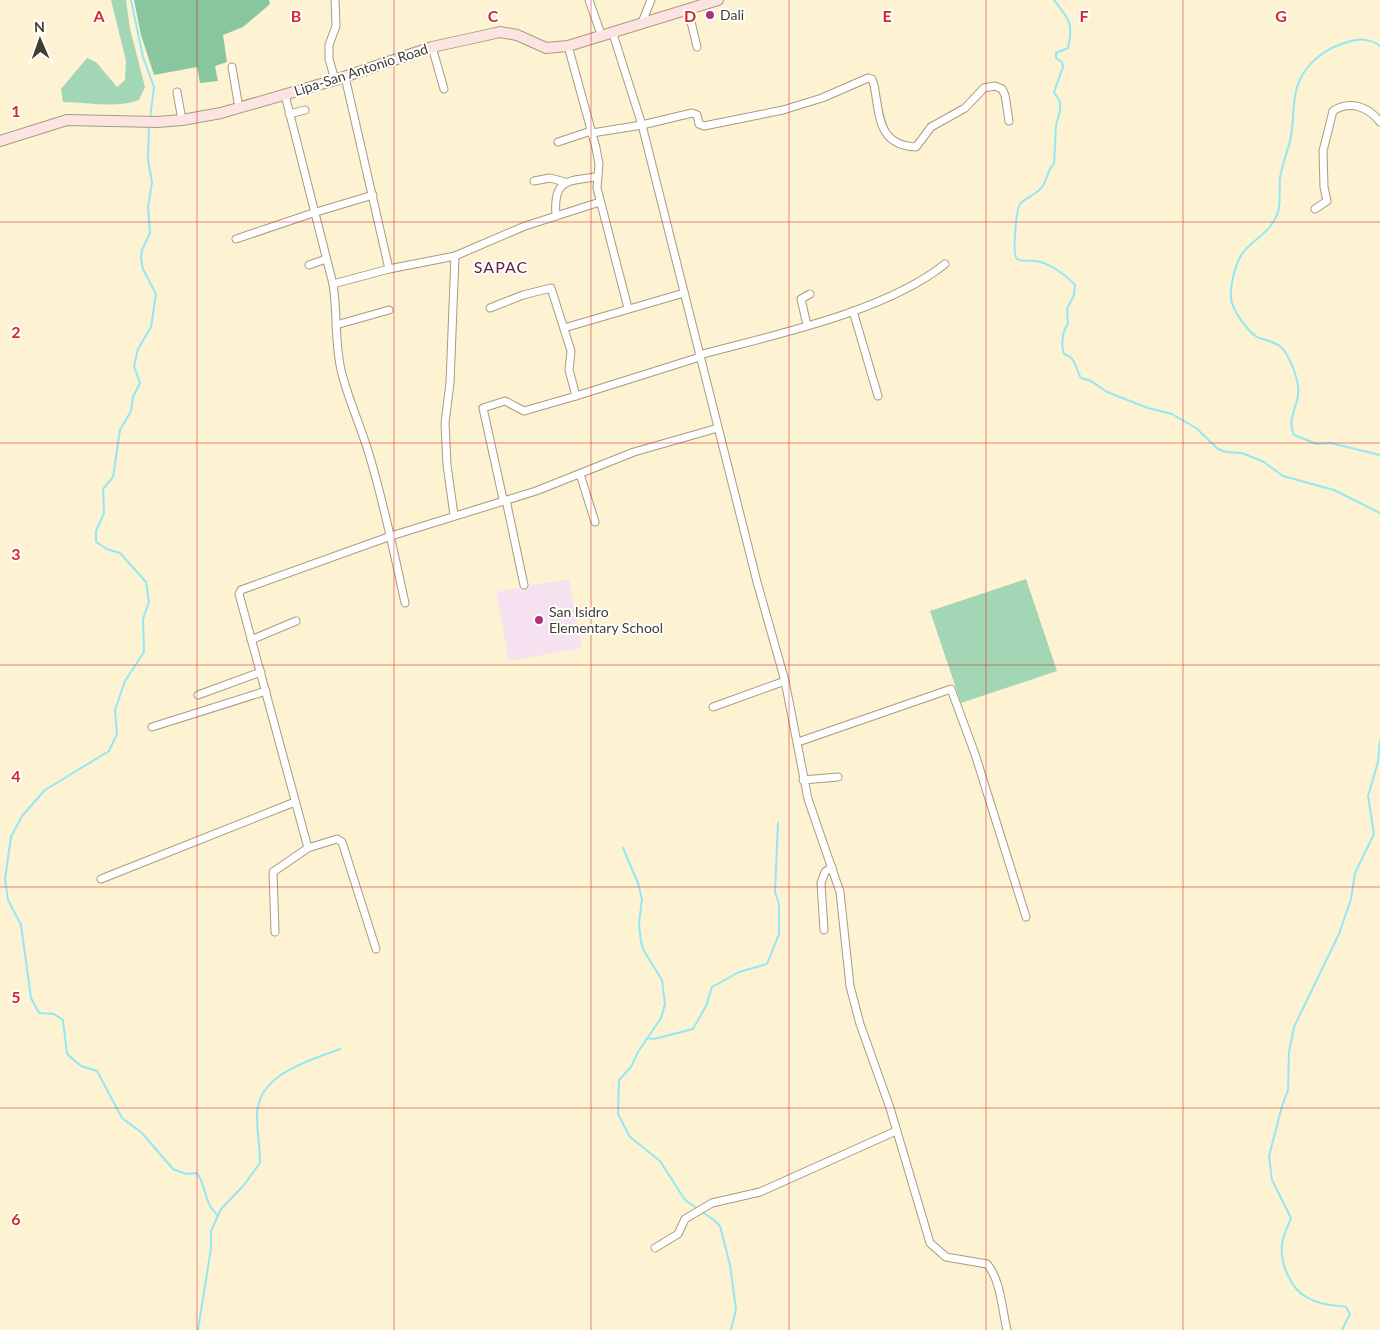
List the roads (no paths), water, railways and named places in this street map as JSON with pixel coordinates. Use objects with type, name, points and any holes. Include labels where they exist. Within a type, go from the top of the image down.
[{"type":"main road","name":"Lipa-San Antonio Road","points":[[0,141],[72,119],[157,122],[182,120],[239,108],[340,78],[432,47],[500,32],[517,34],[546,48],[568,46],[613,34],[718,0]]},
{"type":"street","points":[[335,0],[336,26],[329,45],[329,60],[340,78],[373,195],[389,269]]},
{"type":"street","points":[[589,0],[602,37]]},
{"type":"street","points":[[641,25],[651,0]]},
{"type":"street","points":[[688,10],[697,47]]},
{"type":"street","points":[[613,34],[642,125],[757,582],[785,681],[804,780],[840,892],[850,986],[860,1024],[896,1131],[930,1243],[946,1257],[957,1260],[979,1261],[989,1267],[999,1294],[1007,1330]]},
{"type":"street","points":[[568,46],[592,132],[599,164],[596,177],[600,202],[628,308]]},
{"type":"street","points":[[432,47],[444,89]]},
{"type":"street","points":[[232,67],[239,108]]},
{"type":"street","points":[[558,142],[592,132],[642,125],[692,113],[695,113],[699,124],[704,126],[783,110],[822,98],[868,78],[872,79],[874,85],[882,129],[887,138],[908,146],[916,147],[931,127],[965,108],[984,88],[989,86],[1002,89],[1005,95],[1009,121]]},
{"type":"street","points":[[177,92],[182,120]]},
{"type":"street","points":[[285,95],[313,213],[333,284],[342,374],[369,454],[406,602]]},
{"type":"street","points":[[1315,209],[1327,201],[1324,186],[1323,151],[1333,111],[1341,108],[1361,106],[1374,113],[1380,122]]},
{"type":"street","points":[[289,114],[305,110]]},
{"type":"street","points":[[534,181],[550,178],[565,182],[596,177]]},
{"type":"street","points":[[556,216],[555,196],[558,189],[565,182]]},
{"type":"street","points":[[236,239],[373,195]]},
{"type":"street","points":[[333,284],[389,269],[455,256],[525,226],[600,202]]},
{"type":"street","points":[[454,515],[447,465],[444,423],[450,383],[455,256]]},
{"type":"street","points":[[309,265],[326,259]]},
{"type":"street","points":[[524,585],[483,408],[505,401],[524,411],[853,311],[918,284],[944,264]]},
{"type":"street","points":[[490,308],[523,295],[551,288],[572,351],[569,370],[576,396]]},
{"type":"street","points":[[564,328],[684,293]]},
{"type":"street","points":[[807,325],[801,299],[810,294]]},
{"type":"street","points":[[336,325],[389,310]]},
{"type":"street","points":[[853,311],[878,396]]},
{"type":"street","points":[[308,848],[239,594],[241,590],[391,536],[580,474],[634,452],[718,428]]},
{"type":"street","points":[[580,474],[596,522]]},
{"type":"street","points":[[251,640],[296,621]]},
{"type":"street","points":[[198,694],[261,672]]},
{"type":"street","points":[[713,707],[785,681]]},
{"type":"street","points":[[798,742],[951,689],[975,754],[1026,917]]},
{"type":"street","points":[[152,727],[266,691]]},
{"type":"street","points":[[804,780],[838,777]]},
{"type":"street","points":[[101,879],[295,802]]},
{"type":"street","points":[[274,932],[273,872],[308,848],[333,839],[342,842],[376,949]]},
{"type":"street","points":[[824,930],[821,883],[825,872],[832,866]]},
{"type":"street","points":[[655,1248],[678,1234],[685,1219],[717,1201],[760,1192],[896,1131]]},
{"type":"waterway","points":[[131,0],[143,57],[154,87],[150,119]]},
{"type":"waterway","points":[[1054,0],[1066,16],[1070,26],[1068,48],[1056,53],[1056,58],[1062,62],[1063,67],[1054,92],[1060,102],[1060,111],[1056,125],[1054,164],[1042,187],[1020,204],[1016,223],[1015,250],[1017,259],[1046,264],[1067,277],[1075,285],[1074,295],[1067,309],[1068,324],[1064,331],[1064,354],[1073,360],[1081,378],[1091,381],[1107,392],[1148,408],[1172,414],[1196,428],[1218,449],[1226,452],[1242,453],[1264,462],[1283,476],[1334,490],[1380,513]]},
{"type":"waterway","points":[[1380,46],[1371,41],[1362,40],[1335,46],[1312,62],[1301,77],[1295,96],[1291,137],[1280,178],[1278,212],[1269,228],[1242,253],[1234,272],[1231,293],[1232,304],[1246,327],[1259,338],[1281,347],[1292,365],[1298,390],[1291,425],[1294,435],[1317,444],[1331,443],[1380,455]]},
{"type":"waterway","points":[[149,126],[148,160],[152,182],[148,207],[150,233],[142,250],[141,259],[143,269],[156,294],[151,327],[138,349],[134,366],[140,383],[133,397],[131,411],[120,430],[113,477],[103,489],[104,513],[96,531],[96,542],[107,549],[120,553],[146,582],[149,602],[143,619],[144,652],[125,681],[115,710],[117,734],[109,751],[45,790],[22,816],[11,837],[5,879],[8,900],[21,925],[31,998],[39,1013],[54,1014],[63,1020],[67,1054],[81,1066],[97,1071],[122,1118],[142,1133],[173,1169],[186,1174],[197,1173],[203,1184],[207,1200],[218,1216]]},
{"type":"waterway","points":[[1342,1330],[1350,1314],[1346,1307],[1322,1303],[1308,1298],[1296,1288],[1288,1275],[1283,1259],[1282,1244],[1291,1218],[1272,1180],[1269,1156],[1288,1090],[1289,1052],[1294,1027],[1339,934],[1351,899],[1355,873],[1374,834],[1368,796],[1378,762],[1380,740]]},
{"type":"waterway","points":[[647,1038],[654,1039],[693,1029],[706,1006],[712,987],[739,972],[767,964],[779,934],[779,904],[775,892],[778,823]]},
{"type":"waterway","points":[[623,848],[638,883],[642,899],[639,924],[641,942],[644,951],[662,980],[665,1004],[661,1018],[638,1052],[631,1067],[619,1080],[618,1114],[630,1137],[660,1161],[685,1200],[720,1226],[730,1265],[736,1309],[731,1330]]},
{"type":"waterway","points":[[198,1330],[211,1248],[211,1231],[221,1209],[244,1185],[260,1163],[257,1117],[259,1102],[265,1090],[286,1071],[340,1049]]},
{"type":"place","name":"Dali","points":[[710,15]]},
{"type":"place","name":"San Isidro Elementary School","points":[[539,620]]},
{"type":"district","name":"SAPAC","points":[[501,267]]}]
